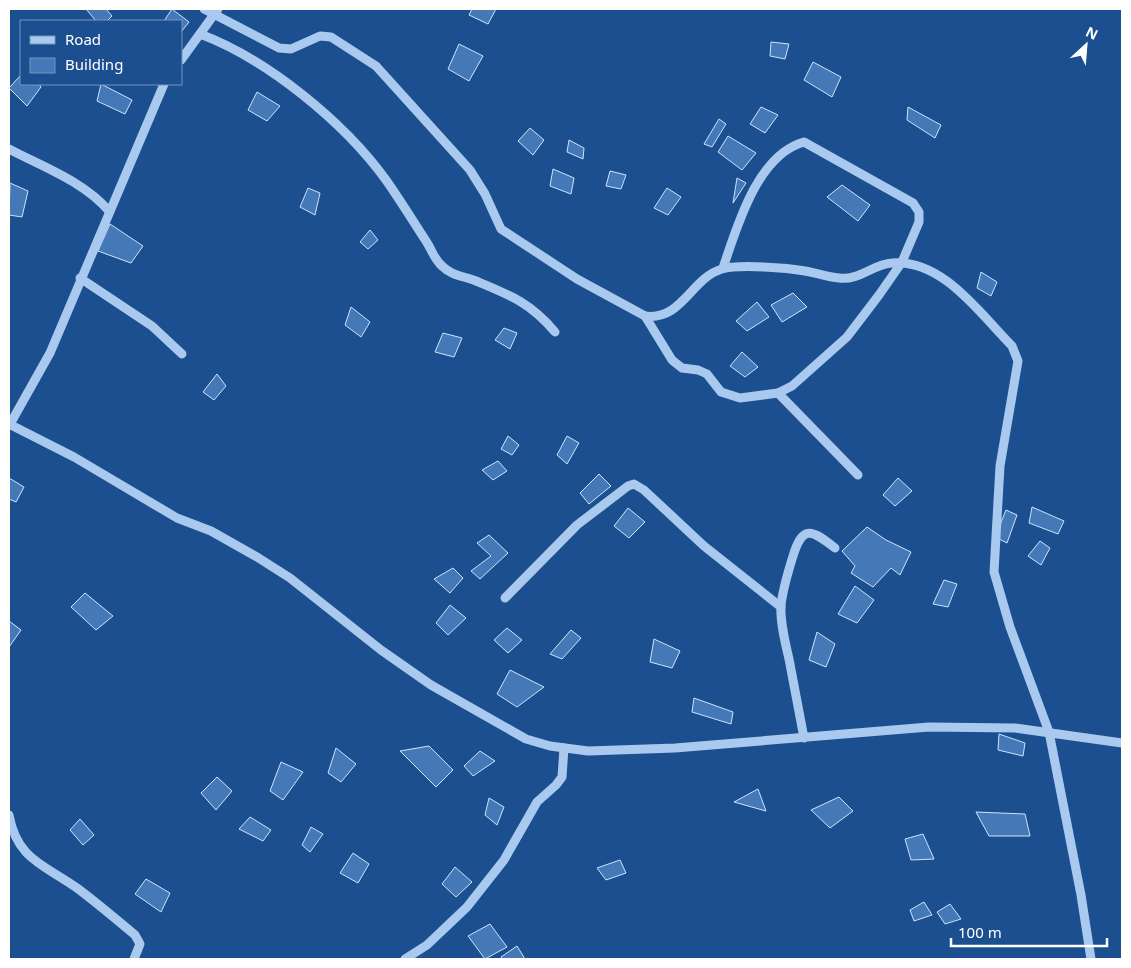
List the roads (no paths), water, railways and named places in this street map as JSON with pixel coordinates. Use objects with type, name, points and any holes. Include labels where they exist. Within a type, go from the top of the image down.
[{"type":"street","points":[[204,9],[216,12],[279,48],[290,49],[320,36],[331,37],[350,47],[376,66],[470,170],[485,194],[495,220],[501,229],[577,279],[645,316],[657,318],[668,313],[713,273],[723,268],[744,267],[804,271],[850,279],[881,265],[902,262],[928,268],[944,277],[1016,353],[1018,362],[1000,466],[994,572],[1010,627],[1048,732],[1081,894],[1091,959]]},
{"type":"street","points":[[182,59],[216,12]]},
{"type":"street","points":[[200,34],[220,42],[269,71],[311,100],[386,179],[427,243],[435,260],[443,268],[456,276],[474,280],[518,298],[539,313],[555,332]]},
{"type":"street","points":[[164,85],[80,278],[50,353],[9,425],[74,456],[177,518],[211,531],[257,557],[290,578],[381,650],[474,710],[526,739],[550,746],[588,751],[634,750],[929,727],[1015,728],[1122,743]]},
{"type":"street","points":[[645,316],[672,360],[682,368],[698,370],[707,374],[721,392],[740,398],[778,393],[792,386],[847,337],[902,262],[919,222],[920,212],[913,203],[804,142],[788,150],[762,175],[749,196],[723,268]]},
{"type":"street","points":[[9,149],[84,188],[97,197],[109,210]]},
{"type":"street","points":[[80,278],[152,326],[182,354]]},
{"type":"street","points":[[778,393],[858,475]]},
{"type":"street","points":[[505,598],[577,525],[628,486],[634,484],[644,490],[704,546],[781,607]]},
{"type":"street","points":[[804,738],[781,607],[786,578],[802,535],[809,533],[818,535],[835,548]]},
{"type":"street","points":[[405,959],[427,944],[467,907],[504,860],[537,802],[556,786],[562,777],[564,748]]},
{"type":"street","points":[[9,815],[16,840],[37,864],[78,889],[135,935],[140,944],[134,959]]}]
